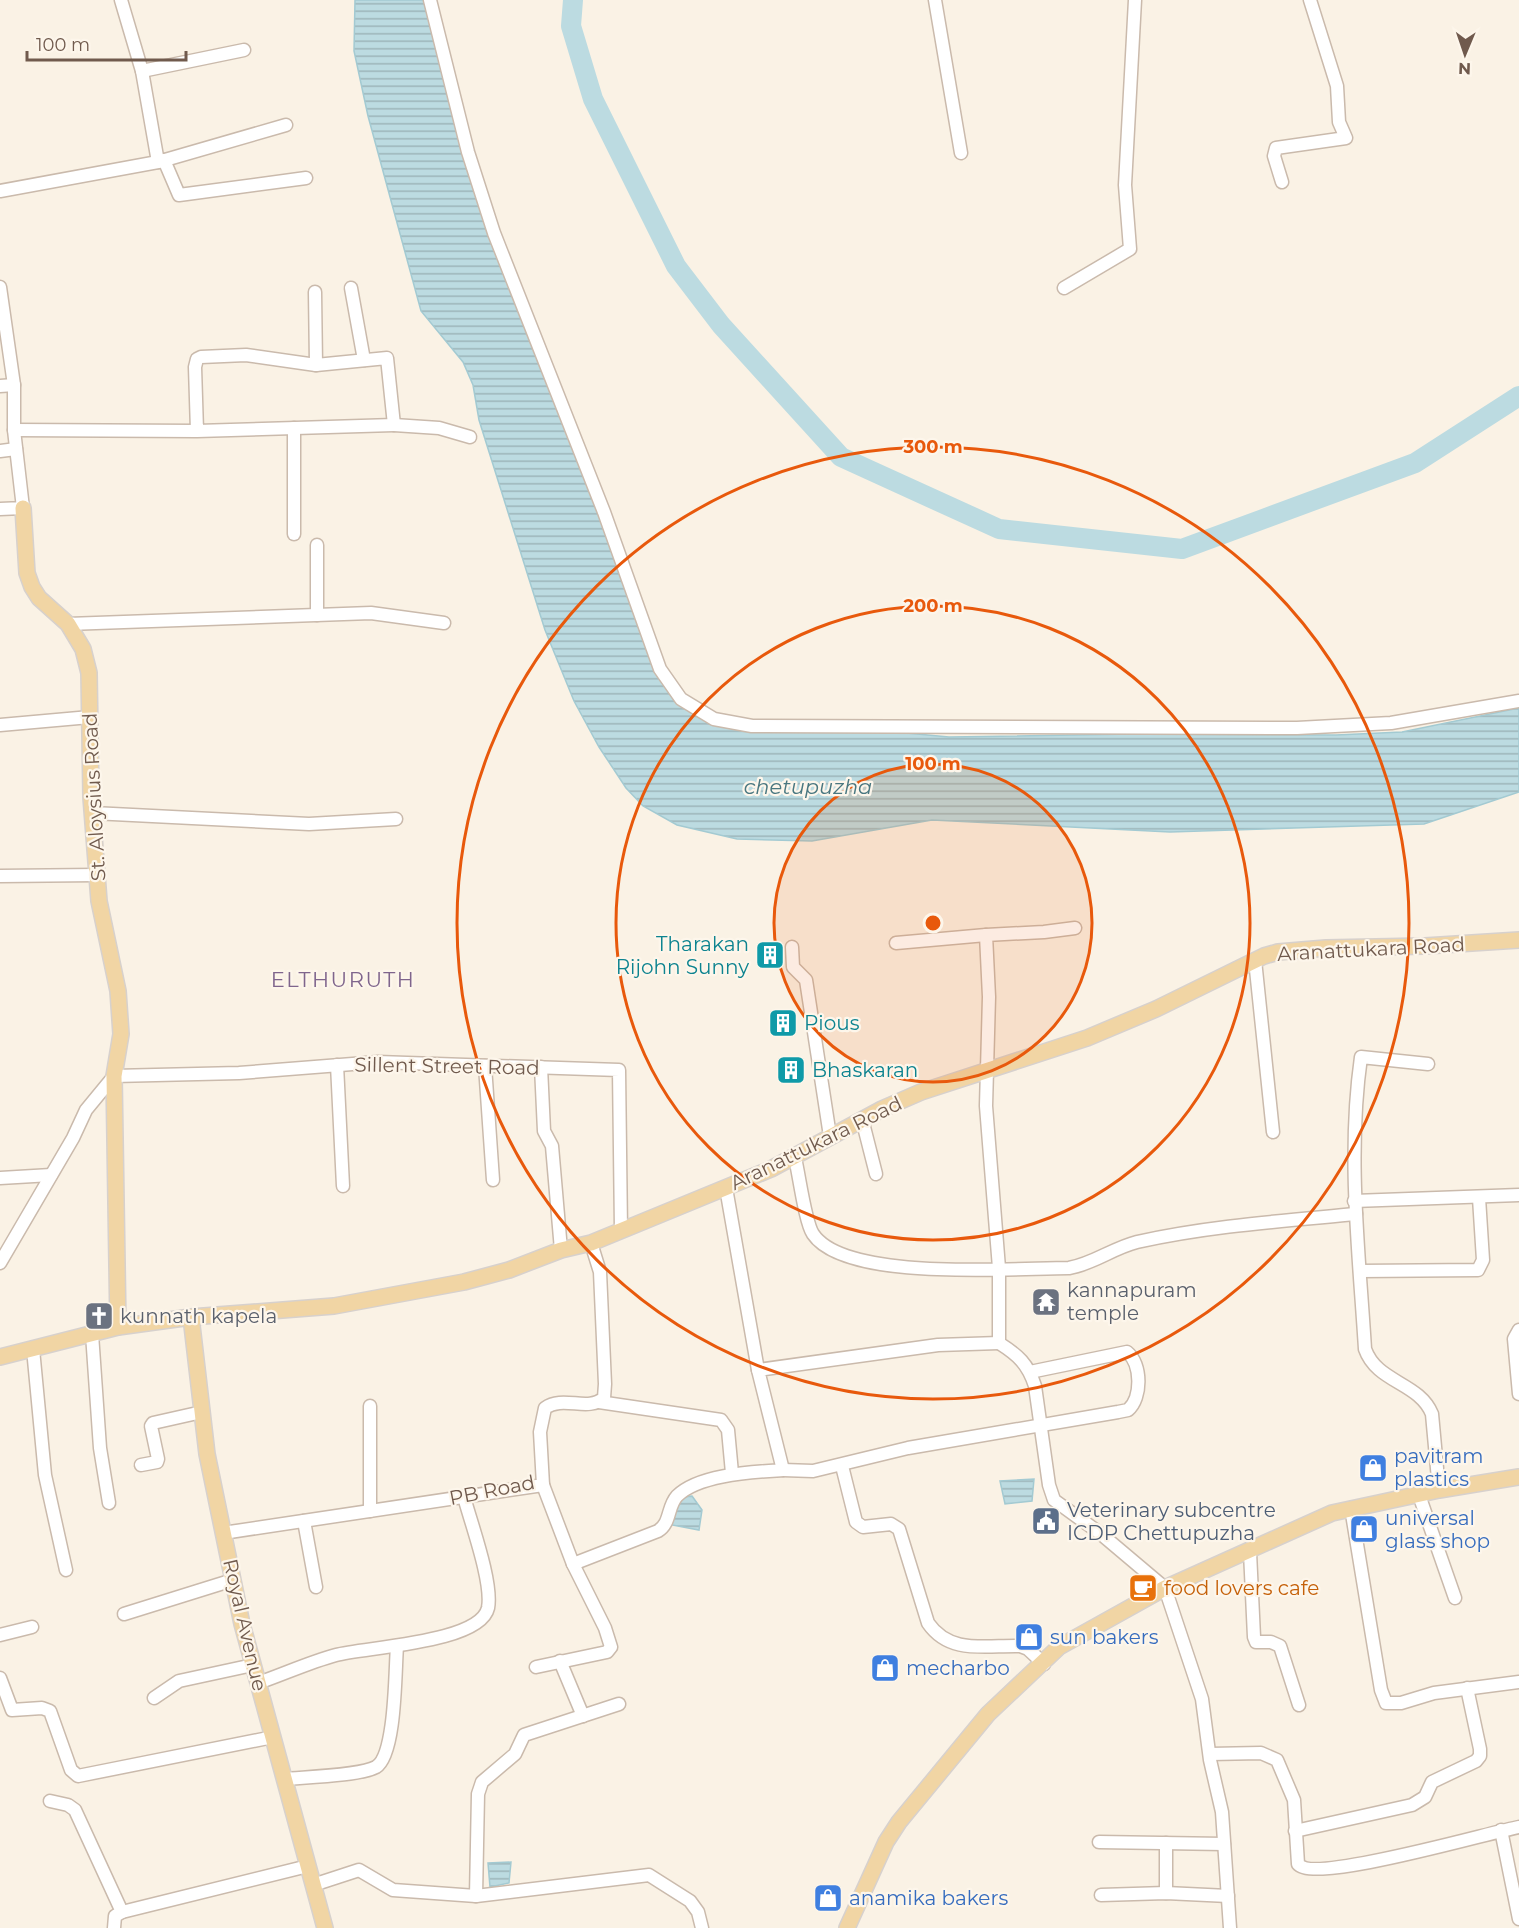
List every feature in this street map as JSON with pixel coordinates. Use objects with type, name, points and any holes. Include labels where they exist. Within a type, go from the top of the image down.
[{"type":"main road","name":"St. Aloysius Road","points":[[23,508],[27,573],[32,587],[39,598],[68,624],[83,649],[89,673],[93,813],[99,902],[118,991],[121,1034],[114,1077],[118,1327]]},
{"type":"main road","name":"Aranattukara Road","points":[[0,1357],[118,1327],[191,1317],[334,1306],[464,1282],[509,1270],[561,1250],[591,1243],[726,1188],[795,1158],[862,1119],[921,1092],[1086,1038],[1156,1009],[1255,960],[1278,952],[1519,940]]},
{"type":"main road","name":"Royal Avenue","points":[[191,1317],[207,1454],[233,1580],[258,1683],[325,1928]]},
{"type":"main road","points":[[847,1928],[886,1842],[899,1822],[988,1714],[1021,1682],[1044,1664],[1059,1647],[1165,1588],[1250,1552],[1332,1513],[1439,1490],[1519,1477]]},
{"type":"street","points":[[121,0],[142,71],[161,161],[178,195],[306,178]]},
{"type":"street","points":[[430,0],[468,152],[494,233],[604,512],[660,669],[681,699],[714,719],[752,726],[1297,728],[1390,723],[1519,700]]},
{"type":"street","points":[[934,0],[961,153]]},
{"type":"street","points":[[1064,288],[1130,249],[1125,185],[1134,0]]},
{"type":"street","points":[[1282,182],[1274,156],[1276,148],[1346,138],[1340,122],[1337,86],[1310,0]]},
{"type":"street","points":[[142,71],[244,50]]},
{"type":"street","points":[[0,191],[161,161],[286,125]]},
{"type":"street","name":"St. Aloysius Road","points":[[0,287],[14,385],[14,430],[23,508]]},
{"type":"street","points":[[351,288],[364,360]]},
{"type":"street","points":[[315,292],[316,365]]},
{"type":"street","points":[[197,431],[195,367],[197,359],[210,355],[246,355],[316,365],[387,358],[394,425]]},
{"type":"street","points":[[0,386],[14,385]]},
{"type":"street","points":[[14,430],[197,431],[394,425],[439,428],[470,437]]},
{"type":"street","points":[[294,428],[294,534]]},
{"type":"street","points":[[0,451],[16,449]]},
{"type":"street","points":[[0,508],[23,508]]},
{"type":"street","points":[[317,545],[317,615]]},
{"type":"street","points":[[68,624],[371,613],[444,623]]},
{"type":"street","points":[[0,724],[90,717]]},
{"type":"street","points":[[93,813],[309,824],[396,819]]},
{"type":"street","points":[[0,876],[97,875]]},
{"type":"street","points":[[896,943],[1044,932],[1075,927]]},
{"type":"street","points":[[986,935],[988,1070],[986,1106],[999,1268],[999,1343]]},
{"type":"street","points":[[792,948],[793,967],[806,980],[830,1136]]},
{"type":"street","points":[[1255,960],[1273,1132]]},
{"type":"street","points":[[1428,1064],[1361,1057],[1354,1117],[1355,1207],[1365,1349],[1375,1367],[1420,1395],[1427,1402],[1432,1414],[1439,1490]]},
{"type":"street","name":"Sillent Street Road","points":[[114,1077],[238,1073],[378,1062],[619,1070],[621,1231]]},
{"type":"street","points":[[337,1065],[343,1186]]},
{"type":"street","points":[[485,1066],[493,1180]]},
{"type":"street","points":[[541,1067],[544,1131],[552,1146],[561,1250]]},
{"type":"street","points":[[0,1263],[86,1110],[114,1077]]},
{"type":"street","points":[[862,1119],[876,1174]]},
{"type":"street","points":[[795,1158],[811,1232],[822,1245],[836,1253],[887,1265],[1069,1268],[1080,1266],[1107,1251],[1127,1245],[1193,1231],[1355,1207],[1519,1195]]},
{"type":"street","points":[[0,1178],[51,1175]]},
{"type":"street","points":[[726,1188],[758,1370],[783,1470]]},
{"type":"street","points":[[1360,1271],[1478,1270],[1483,1260],[1479,1198]]},
{"type":"street","points":[[591,1243],[601,1280],[605,1384],[604,1398],[599,1402]]},
{"type":"street","points":[[1519,1330],[1514,1339],[1519,1394]]},
{"type":"street","points":[[92,1334],[100,1448],[109,1503]]},
{"type":"street","points":[[758,1370],[938,1345],[999,1343],[1022,1358],[1035,1386],[1039,1427],[1054,1500],[1101,1534],[1165,1588],[1202,1699],[1222,1812],[1230,1928]]},
{"type":"street","points":[[33,1349],[45,1475],[66,1570]]},
{"type":"street","points":[[573,1564],[658,1532],[664,1527],[674,1499],[680,1494],[732,1473],[783,1470],[799,1472],[842,1466],[908,1448],[1128,1410],[1135,1404],[1138,1386],[1135,1367],[1127,1352],[1030,1372]]},
{"type":"street","points":[[599,1402],[721,1420],[728,1430],[732,1473]]},
{"type":"street","name":"PB Road","points":[[223,1533],[543,1485],[540,1432],[545,1408],[552,1403],[599,1402]]},
{"type":"street","points":[[369,1406],[370,1511]]},
{"type":"street","points":[[141,1466],[157,1462],[158,1459],[151,1426],[153,1423],[202,1412]]},
{"type":"street","points":[[842,1466],[856,1522],[862,1527],[891,1524],[899,1529],[928,1623],[935,1633],[961,1646],[1020,1646],[1028,1649],[1044,1664]]},
{"type":"street","points":[[536,1667],[607,1652],[611,1647],[605,1628],[573,1564],[543,1485]]},
{"type":"street","points":[[1419,1495],[1455,1598]]},
{"type":"street","points":[[258,1683],[333,1656],[397,1646],[467,1629],[482,1620],[488,1608],[488,1587],[464,1497]]},
{"type":"street","points":[[1351,1508],[1383,1698],[1393,1705],[1434,1693],[1519,1682]]},
{"type":"street","points":[[304,1521],[316,1587]]},
{"type":"street","points":[[1250,1552],[1254,1637],[1256,1641],[1271,1641],[1281,1646],[1299,1705]]},
{"type":"street","points":[[124,1614],[233,1580]]},
{"type":"street","points":[[0,1635],[32,1627]]},
{"type":"street","points":[[284,1779],[363,1771],[376,1767],[381,1762],[390,1737],[397,1646]]},
{"type":"street","points":[[560,1661],[583,1716]]},
{"type":"street","points":[[154,1698],[179,1681],[254,1665]]},
{"type":"street","points":[[0,1678],[12,1710],[42,1708],[50,1711],[70,1770],[78,1776],[273,1737]]},
{"type":"street","points":[[1295,1831],[1421,1801],[1432,1782],[1476,1761],[1480,1756],[1480,1749],[1467,1688]]},
{"type":"street","points":[[476,1896],[478,1794],[482,1782],[515,1754],[524,1735],[619,1704]]},
{"type":"street","points":[[1210,1754],[1261,1753],[1276,1760],[1293,1793],[1298,1864],[1307,1870],[1364,1863],[1519,1827]]},
{"type":"street","points":[[50,1801],[68,1805],[75,1810],[122,1912]]},
{"type":"street","points":[[1501,1830],[1519,1919]]},
{"type":"street","points":[[1100,1842],[1224,1844]]},
{"type":"street","points":[[1166,1843],[1166,1893]]},
{"type":"street","points":[[114,1928],[115,1916],[122,1912],[308,1866]]},
{"type":"street","points":[[313,1885],[359,1870],[393,1890],[476,1896],[649,1875],[690,1901],[698,1912],[702,1928]]},
{"type":"street","points":[[1101,1895],[1166,1893],[1228,1896]]},
{"type":"water","name":"chetupuzha","points":[[355,0],[426,0],[463,153],[658,669],[678,700],[708,723],[743,731],[885,731],[949,737],[1134,734],[1336,735],[1402,732],[1519,708],[1519,792],[1424,824],[1170,832],[932,820],[812,841],[737,839],[677,825],[643,806],[626,788],[599,747],[574,701],[545,630],[479,420],[473,385],[463,362],[421,311],[368,116],[354,51]]},
{"type":"water","points":[[1034,1479],[1032,1501],[1005,1504],[1000,1481]]},
{"type":"water","points":[[692,1496],[702,1510],[699,1530],[672,1525],[673,1510],[679,1497]]},
{"type":"water","points":[[511,1862],[509,1883],[490,1887],[488,1863]]},
{"type":"waterway","points":[[573,0],[571,26],[593,99],[676,266],[721,325],[841,457],[999,529],[1182,549],[1415,463],[1519,396]]},
{"type":"place","name":"Tharakan Rijohn Sunny","points":[[770,955]]},
{"type":"place","name":"Pious","points":[[783,1023]]},
{"type":"place","name":"Bhaskaran","points":[[791,1070]]},
{"type":"place","name":"kannapuram temple","points":[[1046,1302]]},
{"type":"place","name":"kunnath kapela","points":[[99,1316]]},
{"type":"place","name":"pavitram plastics","points":[[1373,1468]]},
{"type":"place","name":"Veterinary subcentre ICDP Chettupuzha","points":[[1046,1521]]},
{"type":"place","name":"universal glass shop","points":[[1364,1529]]},
{"type":"place","name":"food lovers cafe","points":[[1143,1588]]},
{"type":"place","name":"sun bakers","points":[[1029,1637]]},
{"type":"place","name":"mecharbo","points":[[885,1668]]},
{"type":"place","name":"anamika bakers","points":[[828,1898]]},
{"type":"district","name":"ELTHURUTH","points":[[343,979]]}]
